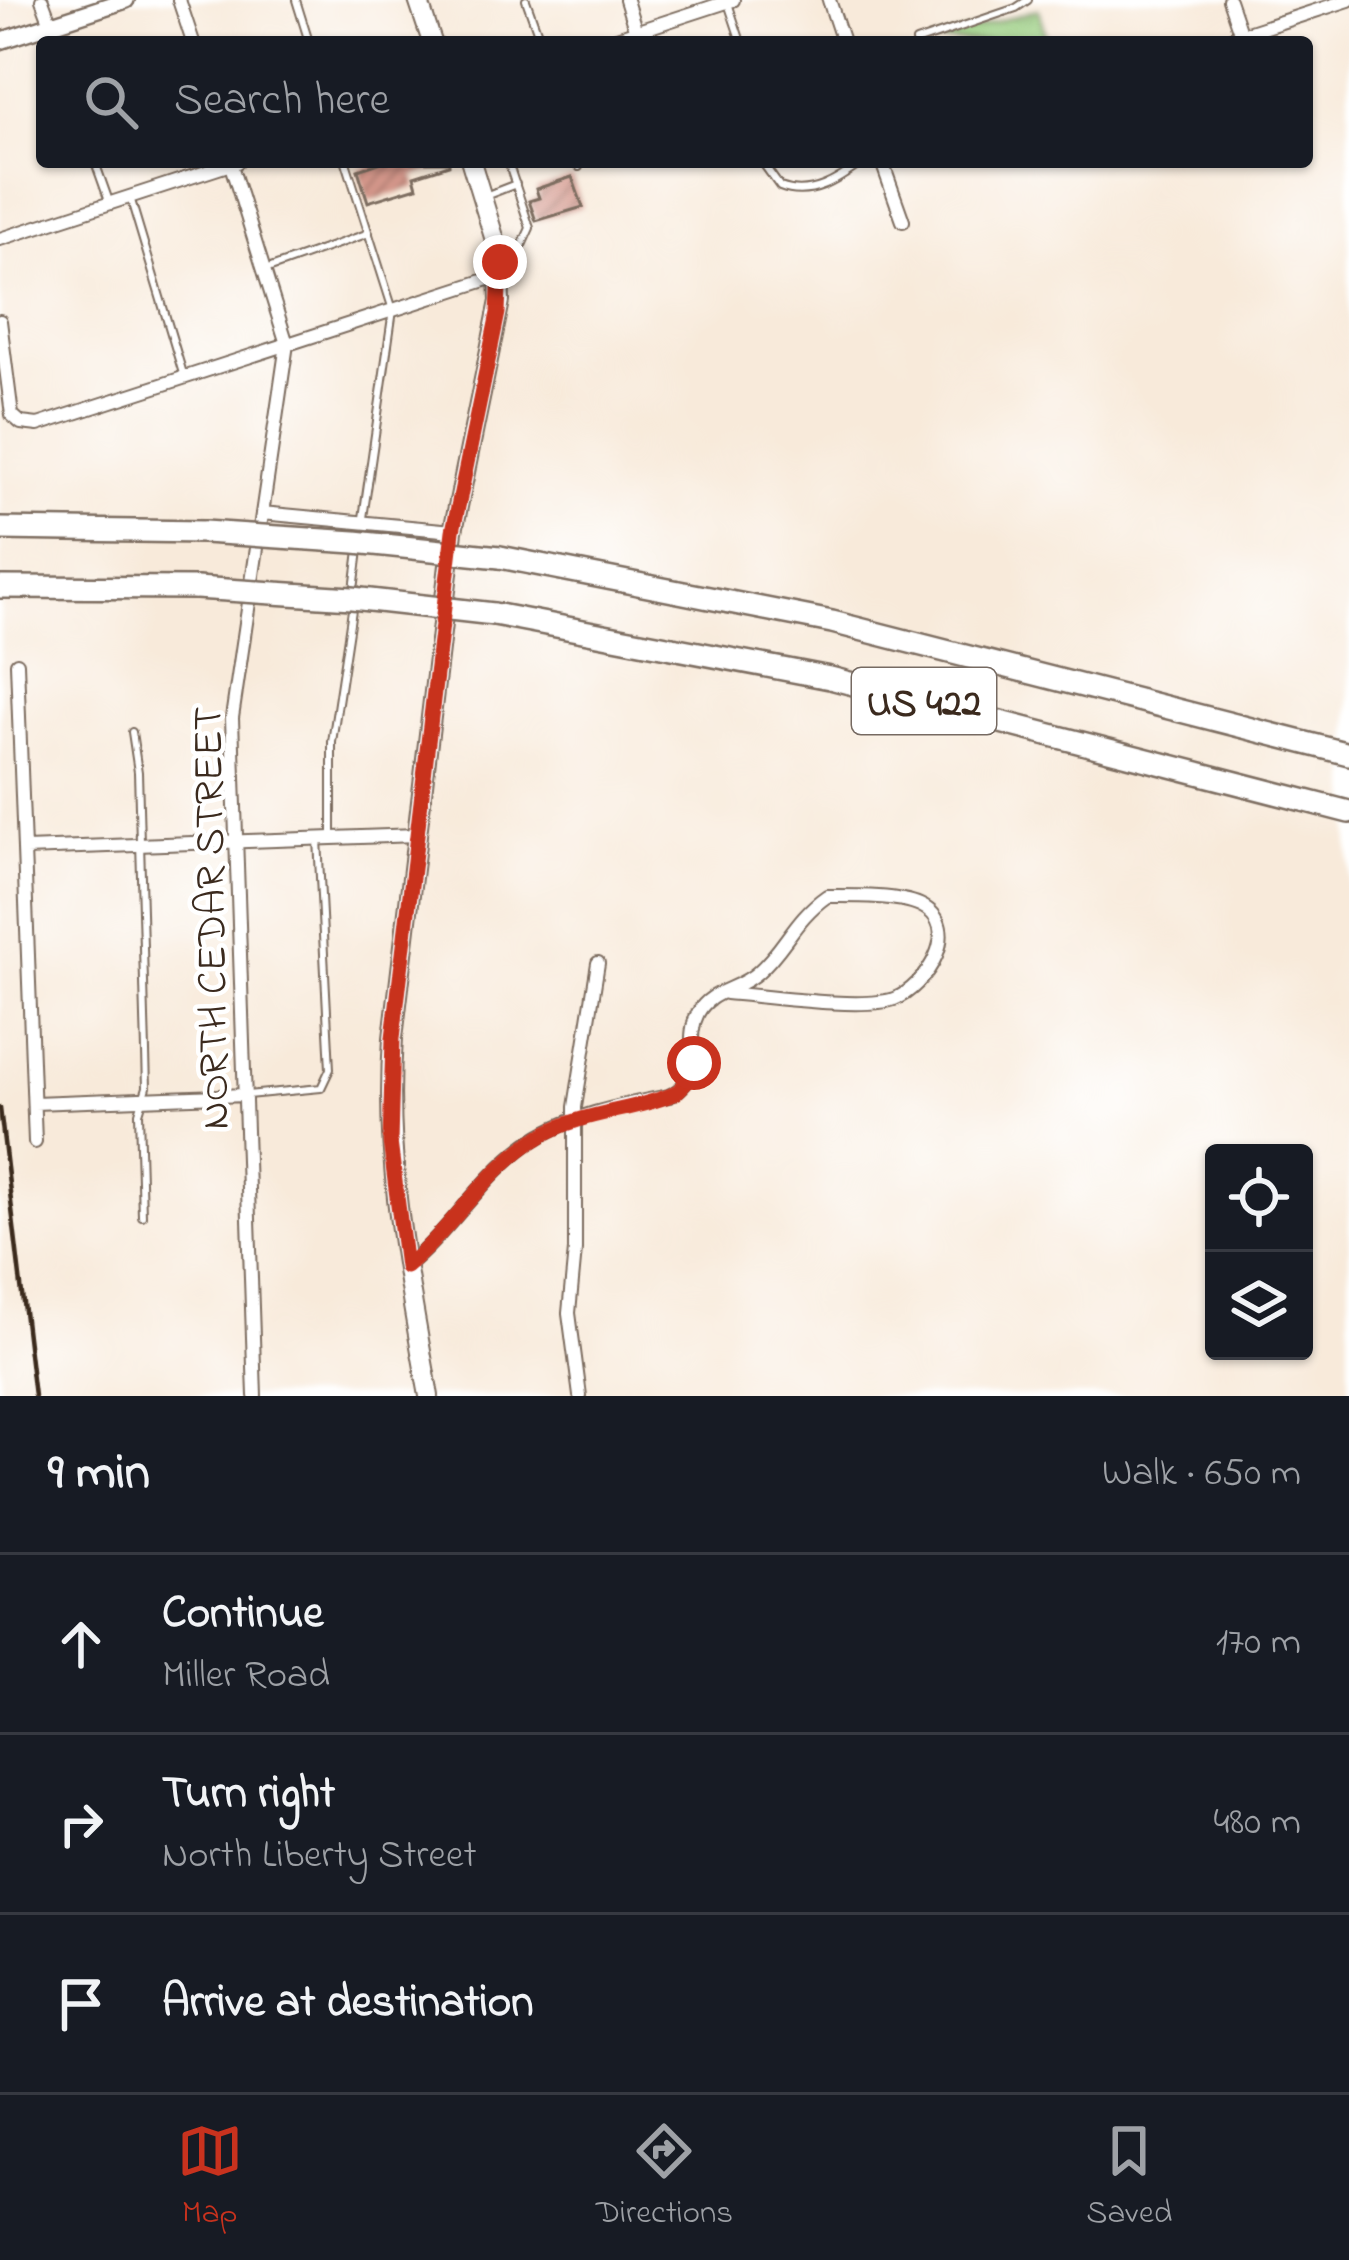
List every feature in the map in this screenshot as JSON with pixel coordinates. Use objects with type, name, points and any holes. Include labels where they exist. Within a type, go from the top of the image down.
[{"type":"highway","name":"US 422","points":[[7,529],[204,532],[500,557],[832,622],[1349,754]]},
{"type":"highway","name":"US 422","points":[[8,586],[196,588],[494,614],[830,678],[1349,812]]},
{"type":"main road","points":[[418,0],[430,36]]},
{"type":"main road","points":[[430,1396],[392,1172],[389,1112],[393,1038],[453,531],[498,313],[498,250],[473,168]]},
{"type":"street","points":[[42,0],[51,25]]},
{"type":"street","points":[[0,41],[126,0]]},
{"type":"street","points":[[179,0],[191,36]]},
{"type":"street","points":[[626,0],[638,36]]},
{"type":"street","points":[[829,0],[841,36]]},
{"type":"street","points":[[1229,0],[1241,35]]},
{"type":"street","points":[[1238,36],[1349,0]]},
{"type":"street","points":[[641,36],[729,1]]},
{"type":"street","points":[[0,239],[218,168]]},
{"type":"street","name":"NORTH CEDAR STREET","points":[[234,168],[286,344],[232,718],[256,1396]]},
{"type":"street","points":[[883,168],[903,221]]},
{"type":"street","points":[[0,321],[10,408],[22,423],[38,424],[501,275]]},
{"type":"street","points":[[262,512],[453,531]]},
{"type":"street","points":[[17,663],[35,1142]]},
{"type":"street","points":[[25,849],[417,835]]},
{"type":"street","points":[[406,1267],[507,1162],[546,1133],[682,1088],[692,1072],[692,1036],[699,1010],[716,994],[862,1004],[889,1001],[912,991],[932,969],[940,942],[934,917],[920,905],[827,896],[804,912],[759,972],[726,993]]},
{"type":"street","points":[[580,1396],[569,1313],[575,1250],[572,1191],[578,1074],[598,963]]},
{"type":"street","points":[[34,1103],[244,1095]]},
{"type":"lane","points":[[296,0],[307,36]]},
{"type":"lane","points":[[526,0],[539,36]]},
{"type":"lane","points":[[934,36],[1028,0]]},
{"type":"lane","points":[[729,1],[739,36]]},
{"type":"lane","points":[[97,168],[110,203]]},
{"type":"lane","points":[[244,1095],[321,1088],[330,1070],[325,838],[332,742],[393,310],[348,168]]},
{"type":"lane","points":[[501,275],[530,228],[510,168]]},
{"type":"lane","points":[[765,168],[772,181],[789,190],[813,189],[854,168]]},
{"type":"lane","points":[[482,197],[516,184]]},
{"type":"lane","points":[[130,197],[184,377]]},
{"type":"lane","points":[[265,270],[370,232]]},
{"type":"lane","points":[[132,732],[138,772],[147,1088],[139,1113],[142,1216]]},
{"type":"green space","points":[[1038,9],[1046,36],[951,36]]},
{"type":"building","points":[[439,168],[414,176],[417,187],[368,202],[358,170]]},
{"type":"building","points":[[572,177],[583,207],[536,221],[529,201],[539,198],[536,189]]},
{"type":"railway","points":[[0,1108],[34,1396]]},
{"type":"route","points":[[500,262],[498,313],[453,531],[393,1038],[390,1142],[406,1267],[526,1146],[576,1120],[676,1093],[688,1081],[694,1063]]}]
